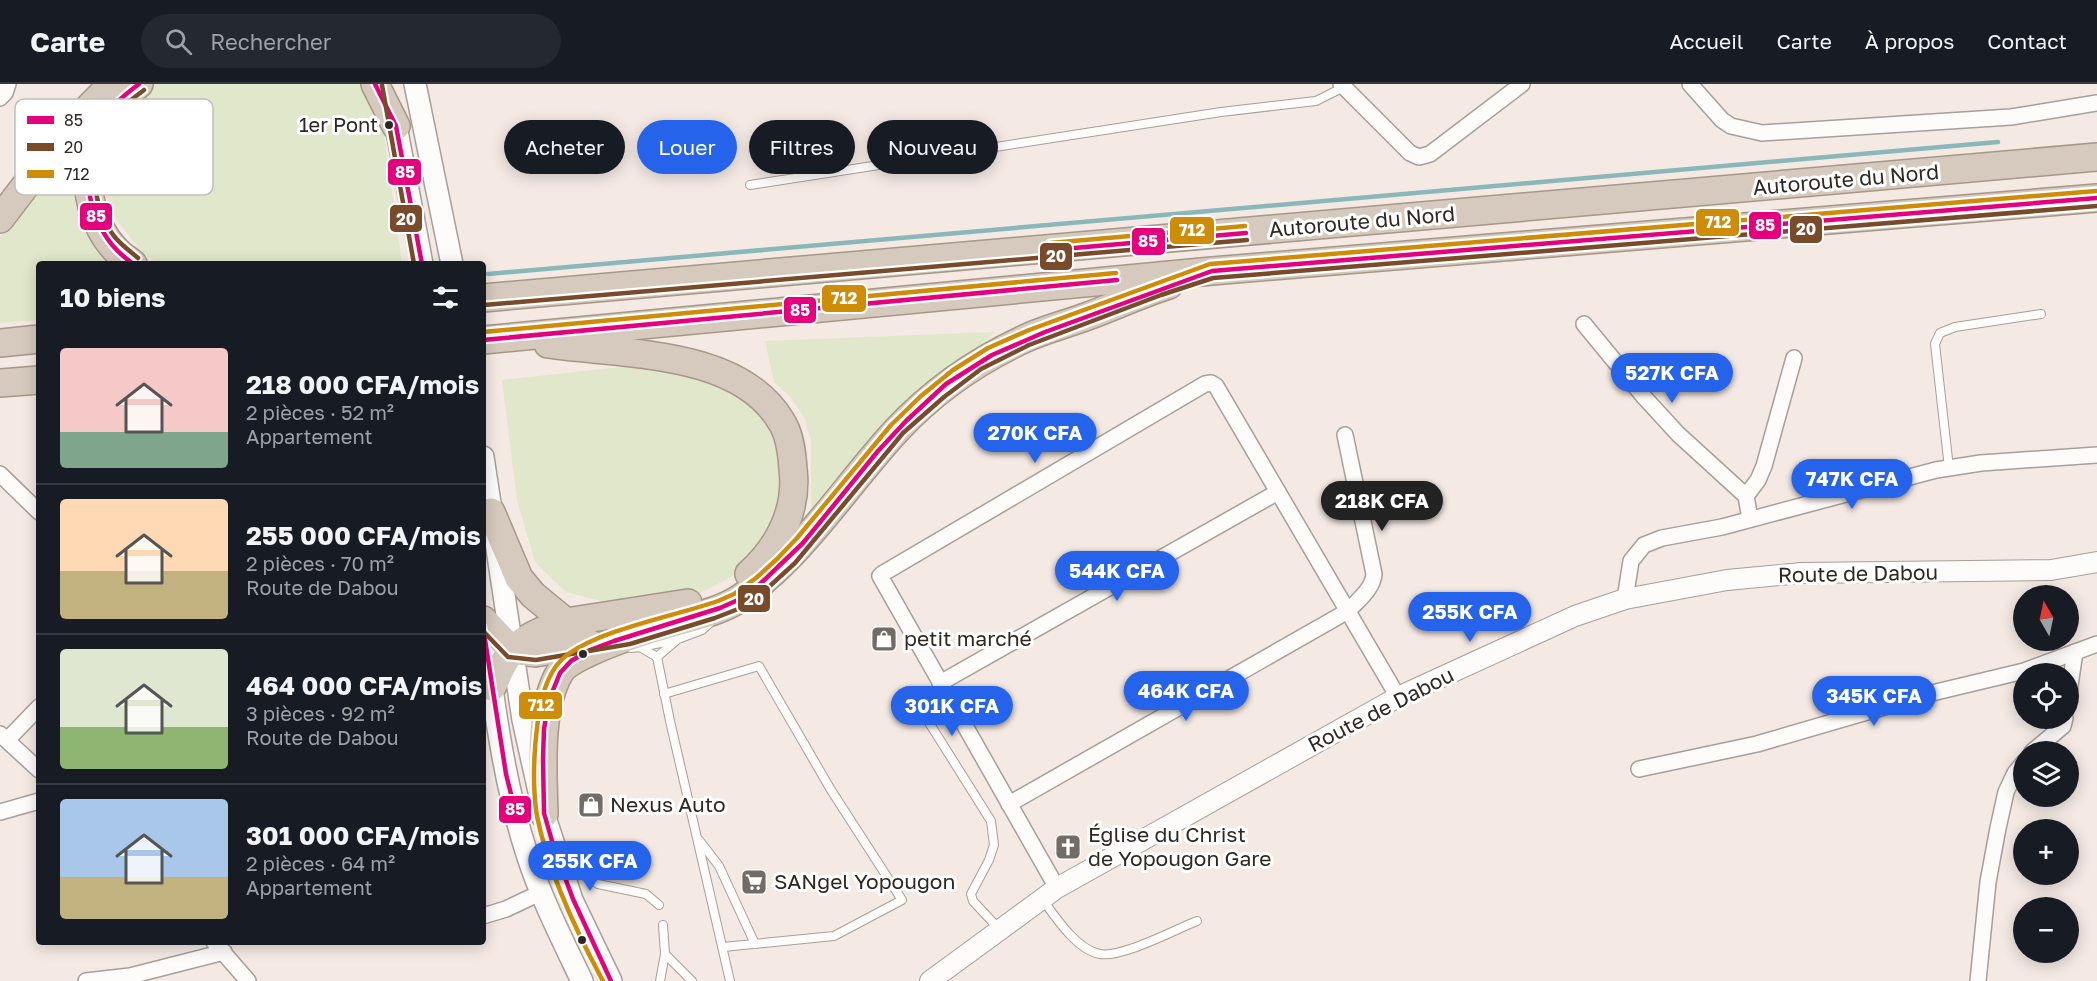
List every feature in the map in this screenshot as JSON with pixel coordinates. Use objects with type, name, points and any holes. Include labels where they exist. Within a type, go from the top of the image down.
[{"type":"highway","points":[[97,99],[112,84]]},
{"type":"highway","points":[[120,99],[139,84]]},
{"type":"highway","points":[[375,84],[396,126]]},
{"type":"highway","name":"Autoroute du Nord","points":[[486,298],[2097,157]]},
{"type":"highway","points":[[0,219],[18,195]]},
{"type":"highway","points":[[90,195],[92,207],[103,231],[117,252],[129,261]]},
{"type":"highway","name":"Autoroute du Nord","points":[[493,339],[1212,271],[2097,198]]},
{"type":"highway","points":[[544,814],[542,760],[544,731],[551,695],[561,670],[579,657],[634,642],[735,602],[755,589],[789,558],[898,429],[939,391],[977,363],[1026,338],[1159,288],[1212,271]]},
{"type":"highway","points":[[0,343],[36,339]]},
{"type":"highway","points":[[492,687],[512,650],[527,639],[566,622],[669,607],[700,600],[720,593],[741,581],[763,561],[776,542],[787,521],[793,500],[795,480],[792,452],[783,423],[768,402],[748,386],[727,374],[696,363],[493,339]]},
{"type":"highway","points":[[0,383],[36,380]]},
{"type":"highway","points":[[492,512],[519,578],[533,595],[566,622]]},
{"type":"highway","points":[[486,623],[512,650],[535,653],[634,642]]},
{"type":"main road","points":[[415,84],[451,258]]},
{"type":"main road","points":[[396,126],[421,260]]},
{"type":"main road","points":[[486,475],[523,720],[544,814],[572,900],[611,981]]},
{"type":"main road","points":[[486,647],[506,774],[526,851],[582,981]]},
{"type":"street","points":[[0,98],[5,93],[8,84]]},
{"type":"street","points":[[389,84],[396,126]]},
{"type":"street","points":[[1343,85],[1410,153],[1419,157],[1430,154],[1522,84]]},
{"type":"street","points":[[1690,84],[1722,120],[1731,126],[1761,133],[2011,117],[2097,103]]},
{"type":"street","points":[[1584,324],[1670,426],[1746,496],[1750,519]]},
{"type":"street","points":[[1746,496],[1758,480],[1764,466],[1794,358]]},
{"type":"street","points":[[1049,894],[1009,804],[880,580],[882,574],[1205,384],[1211,383],[1216,386],[1398,697]]},
{"type":"street","points":[[1009,804],[1348,611],[1374,582],[1374,574],[1345,435]]},
{"type":"street","points":[[1625,599],[1631,561],[1644,544],[1662,538],[1750,519],[1949,468],[1981,463],[2097,454]]},
{"type":"street","points":[[0,474],[36,509]]},
{"type":"street","points":[[940,683],[1278,492]]},
{"type":"street","name":"Route de Dabou","points":[[930,981],[1049,894],[1398,697],[1575,616],[1625,599],[1727,580],[1801,573],[2051,570],[2097,562]]},
{"type":"street","points":[[1639,769],[1757,744],[1932,693],[2024,671],[2097,644]]},
{"type":"street","points":[[2073,663],[2075,652]]},
{"type":"street","points":[[3,736],[12,735],[36,710]]},
{"type":"street","points":[[2045,741],[2059,729]]},
{"type":"street","points":[[3,736],[36,767]]},
{"type":"street","points":[[1978,981],[1988,882],[2006,792],[2013,777]]},
{"type":"street","points":[[0,812],[36,802]]},
{"type":"street","points":[[486,915],[506,909],[542,892]]},
{"type":"street","points":[[86,981],[131,979],[219,947],[248,981]]},
{"type":"lane","points":[[750,185],[1221,112],[1316,100],[1343,85]]},
{"type":"lane","points":[[1949,468],[1935,344],[1940,333],[1955,327],[2041,314]]},
{"type":"lane","points":[[634,642],[678,639],[702,630],[735,602]]},
{"type":"lane","points":[[657,657],[678,639]]},
{"type":"lane","points":[[634,642],[657,657],[730,981]]},
{"type":"lane","points":[[664,694],[759,666],[831,790],[902,900],[834,936],[723,947]]},
{"type":"lane","points":[[923,712],[991,821],[994,845],[989,860],[971,894],[973,901],[1000,931]]},
{"type":"lane","points":[[697,837],[719,866],[755,944]]},
{"type":"lane","points":[[558,859],[598,884],[646,894],[659,905]]},
{"type":"lane","points":[[706,876],[724,878]]},
{"type":"lane","points":[[1049,894],[1059,922],[1079,943],[1099,954],[1119,953],[1197,921]]},
{"type":"lane","points":[[660,981],[665,954],[663,925]]},
{"type":"lane","points":[[665,954],[692,981]]},
{"type":"green space","points":[[149,84],[366,84],[383,126],[402,261],[154,261],[142,253],[116,219],[105,195],[213,195],[213,99],[134,99]]},
{"type":"green space","points":[[34,195],[77,195],[85,223],[108,261],[36,261],[36,320],[0,323],[0,237]]},
{"type":"green space","points":[[995,332],[925,394],[811,519],[811,441],[805,418],[791,398],[774,382],[765,341]]},
{"type":"green space","points":[[649,364],[696,370],[765,408],[790,483],[758,555],[735,575],[700,593],[643,601],[605,602],[566,592],[535,562],[517,500],[502,380]]},
{"type":"waterway","points":[[488,274],[1998,142]]},
{"type":"transit line","name":"85","points":[[121,99],[139,84]]},
{"type":"transit line","name":"85","points":[[375,84],[396,126],[421,261]]},
{"type":"transit line","name":"20","points":[[382,85],[413,261]]},
{"type":"transit line","name":"20","points":[[133,99],[144,90]]},
{"type":"transit line","name":"712","points":[[603,981],[564,900],[548,858],[537,816],[534,780],[537,731],[543,693],[550,676],[560,661],[582,646],[619,630],[718,601],[734,594],[756,578],[797,538],[891,425],[953,370],[988,348],[1029,330],[1210,264],[2096,191]]},
{"type":"transit line","name":"85","points":[[90,195],[99,224],[107,238],[129,261]]},
{"type":"transit line","name":"20","points":[[97,195],[106,224],[117,239],[138,258]]},
{"type":"transit line","name":"85","points":[[611,981],[573,899],[544,813],[544,729],[549,700],[560,673],[571,661],[590,650],[720,608],[738,600],[761,583],[803,543],[878,451],[906,421],[946,384],[992,355],[1045,332],[1212,271],[2097,198]]},
{"type":"transit line","name":"20","points":[[486,634],[508,657],[536,660],[630,644],[738,609],[760,595],[795,563],[903,433],[944,397],[981,369],[1029,345],[1161,295],[1213,278],[2097,206]]},
{"type":"transit line","name":"712","points":[[1050,243],[1245,226]]},
{"type":"transit line","name":"85","points":[[1051,250],[1246,233]]},
{"type":"transit line","name":"20","points":[[486,305],[1247,240]]},
{"type":"transit line","name":"712","points":[[486,332],[1116,273]]},
{"type":"transit line","name":"85","points":[[486,340],[1117,280]]},
{"type":"transit line","name":"85","points":[[486,646],[506,774],[516,814]]},
{"type":"place","name":"1er Pont","points":[[389,125]]},
{"type":"place","name":"petit marché","points":[[884,639]]},
{"type":"place","name":"Nexus Auto","points":[[591,805]]},
{"type":"place","name":"Église du Christ de Yopougon Gare","points":[[1068,847]]},
{"type":"place","name":"SANgel Yopougon","points":[[754,882]]}]
